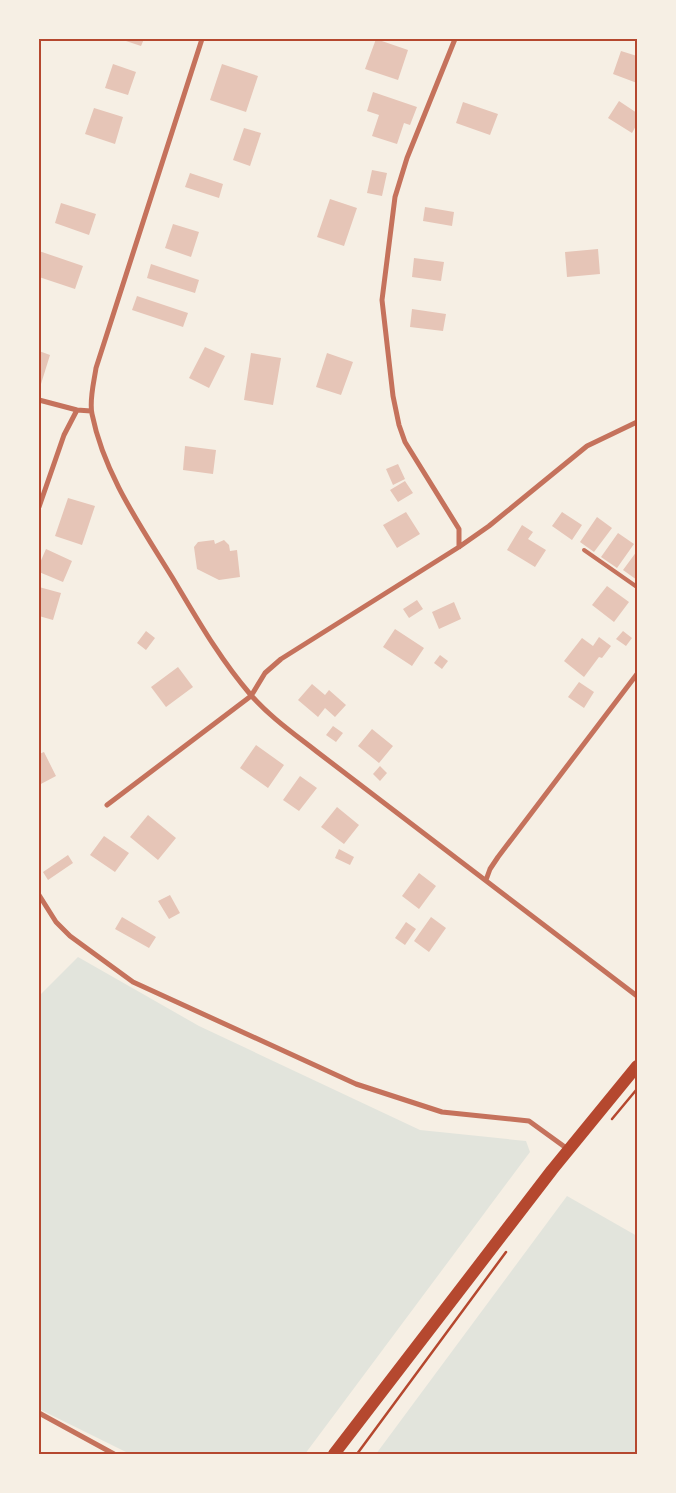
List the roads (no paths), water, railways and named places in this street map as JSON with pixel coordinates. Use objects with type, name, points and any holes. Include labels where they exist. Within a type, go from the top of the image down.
[{"type":"highway","points":[[334,1454],[569,1150],[637,1066]]},
{"type":"street","points":[[202,39],[96,368],[91,411],[108,466],[133,515],[194,617],[224,663],[251,696],[316,751],[637,996]]},
{"type":"street","points":[[455,39],[407,158],[395,197],[382,300],[393,396],[399,424],[406,442],[459,529],[459,547]]},
{"type":"street","points":[[39,400],[77,410],[91,411]]},
{"type":"street","points":[[39,507],[64,435],[77,410]]},
{"type":"street","points":[[108,805],[251,696],[265,673],[281,659],[459,547],[489,526],[587,446],[637,422]]},
{"type":"street","points":[[486,880],[490,869],[498,857],[637,674]]},
{"type":"street","points":[[39,895],[56,922],[70,936],[133,982],[356,1084],[442,1112],[528,1122],[569,1150]]},
{"type":"street","points":[[39,1414],[114,1454]]},
{"type":"lane","points":[[584,550],[637,587]]}]
